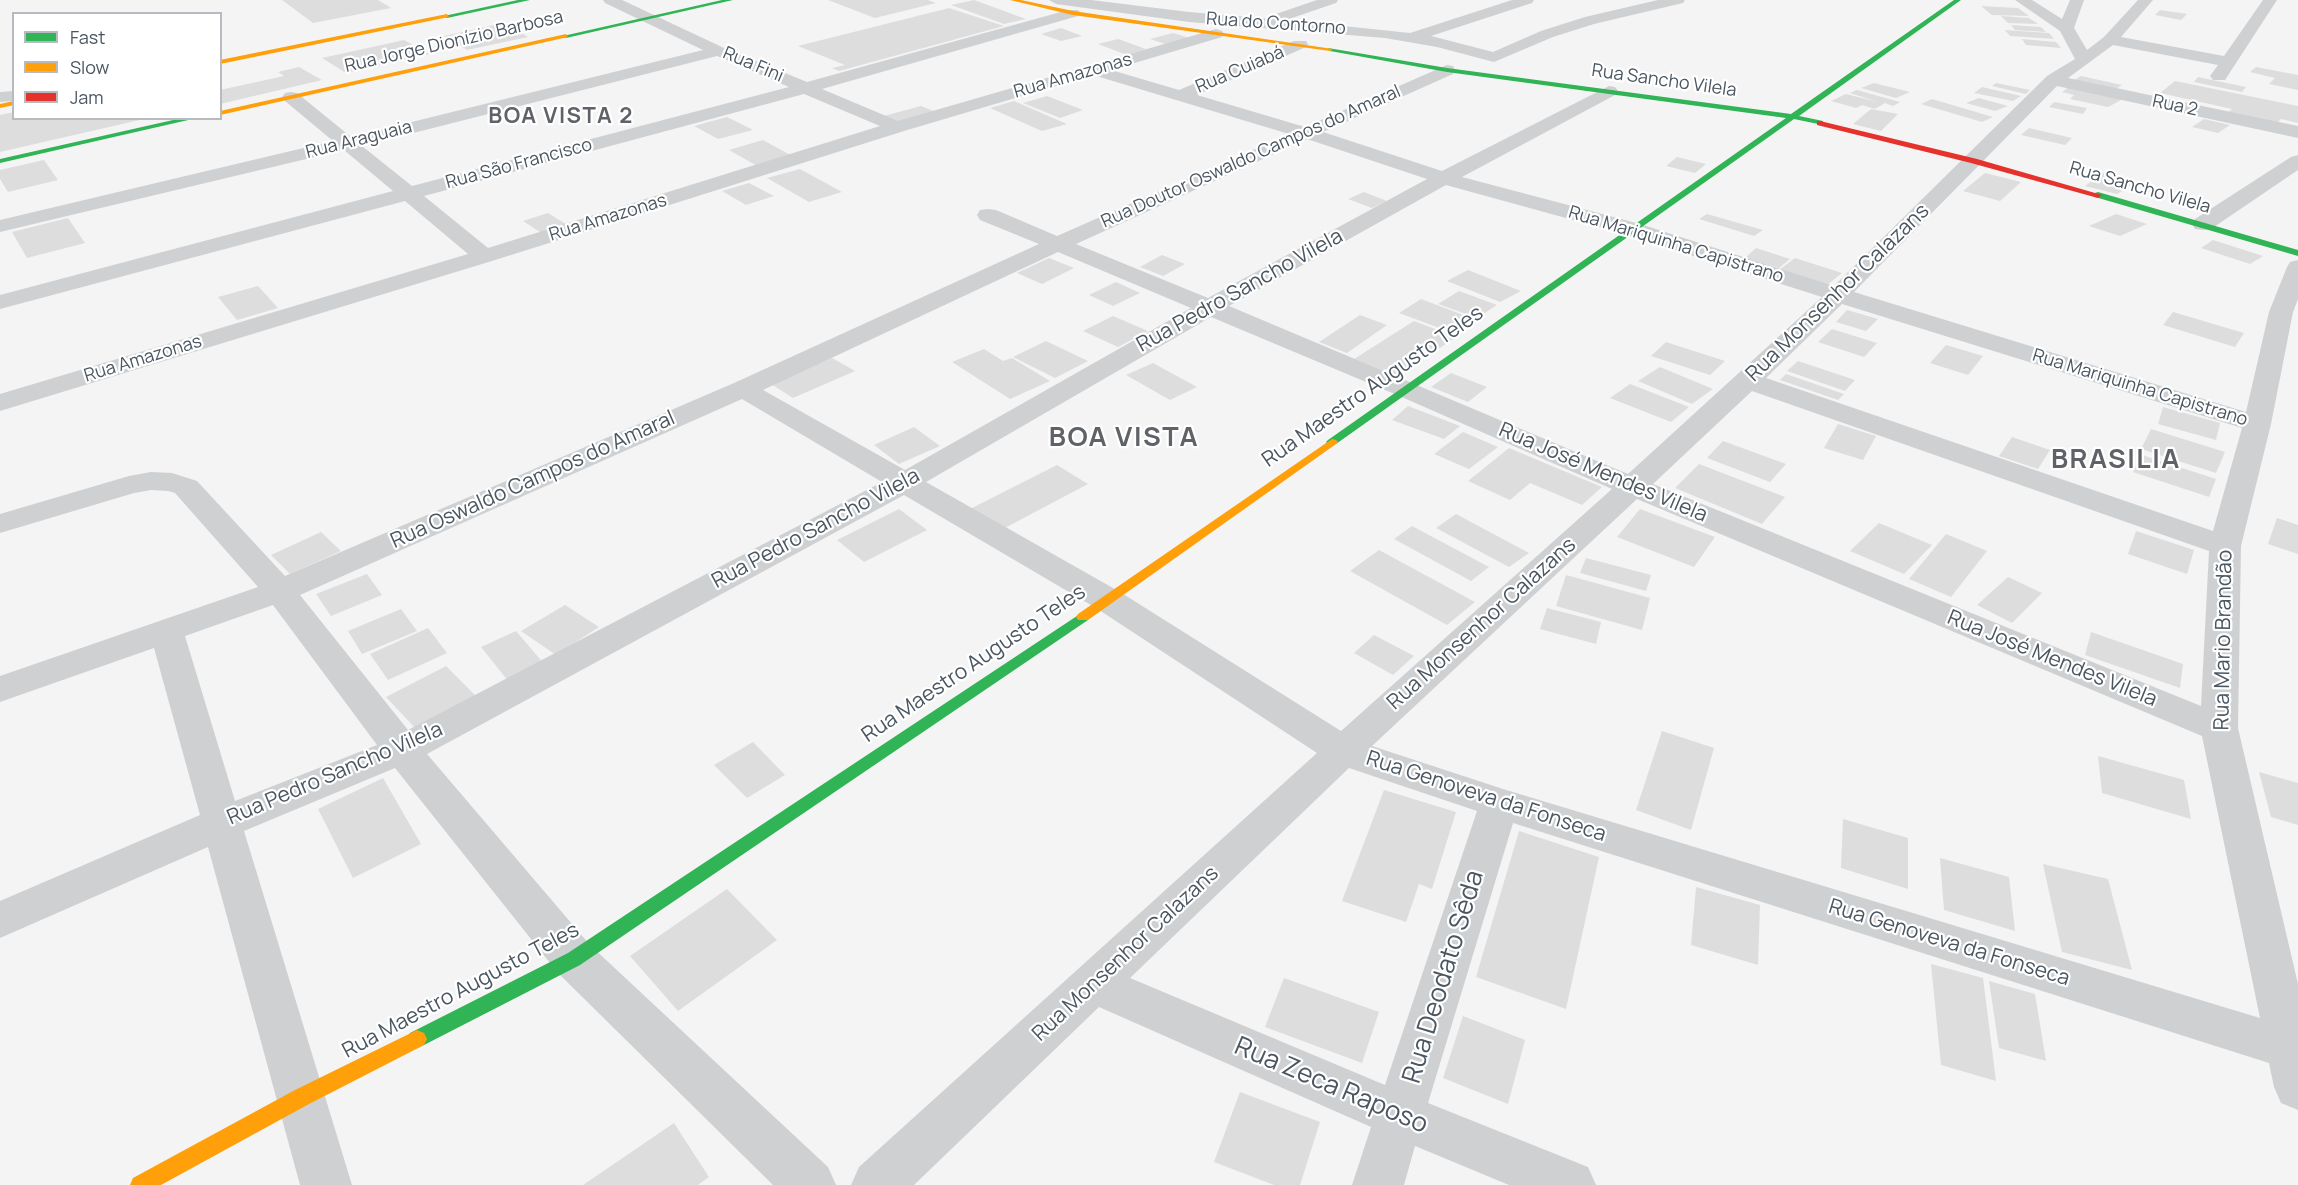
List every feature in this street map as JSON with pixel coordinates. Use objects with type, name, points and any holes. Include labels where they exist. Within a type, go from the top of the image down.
[{"type":"main road","points":[[222,62],[526,0]]},
{"type":"main road","name":"Rua Jorge Dionízio Barbosa","points":[[222,113],[730,0]]},
{"type":"main road","name":"Rua Sancho Vilela","points":[[1013,0],[1073,13],[1300,44],[1447,70],[1794,117],[1974,161],[2203,224],[2298,254]]},
{"type":"main road","name":"Rua Maestro Augusto Teles","points":[[140,1185],[302,1097],[574,959],[1108,600],[1958,0]]},
{"type":"main road","points":[[0,161],[185,120]]},
{"type":"street","name":"Rua Fini","points":[[610,0],[718,51],[897,127]]},
{"type":"street","name":"Rua do Contorno","points":[[1056,0],[1189,17],[1265,22],[1412,37],[1494,57],[1547,34],[1590,20]]},
{"type":"street","points":[[1100,7],[1126,0]]},
{"type":"street","points":[[1265,22],[1331,0]]},
{"type":"street","points":[[1568,14],[1590,20],[1678,0]]},
{"type":"street","points":[[2022,0],[2066,28],[2084,60]]},
{"type":"street","points":[[2066,28],[2077,0]]},
{"type":"street","name":"Rua Monsenhor Calazans","points":[[878,1185],[1343,751],[1748,381],[1974,161],[2053,80],[2109,40],[2146,0]]},
{"type":"street","points":[[2109,40],[2223,69],[2270,0]]},
{"type":"street","points":[[1412,37],[1521,1],[1545,8]]},
{"type":"street","name":"Rua São Francisco","points":[[0,302],[806,88],[1073,13]]},
{"type":"street","name":"Rua Amazonas","points":[[0,403],[484,256],[897,127],[1216,34]]},
{"type":"street","name":"Rua Cuiabá","points":[[1179,96],[1300,44]]},
{"type":"street","name":"Rua Araguaia","points":[[0,226],[349,143],[718,51]]},
{"type":"street","name":"Rua Mariquinha Capistrano","points":[[1094,70],[1306,133],[1444,178],[1632,229],[2257,424]]},
{"type":"street","name":"Rua Doutor Oswaldo Campos do Amaral","points":[[1055,245],[1447,70]]},
{"type":"street","name":"Rua 2","points":[[2053,80],[2298,132]]},
{"type":"street","name":"Rua Pedro Sancho Vilela","points":[[0,920],[222,823],[402,750],[905,482],[1210,307],[1444,178],[1609,91]]},
{"type":"street","points":[[291,97],[484,256]]},
{"type":"street","points":[[2203,224],[2298,161]]},
{"type":"street","name":"Rua José Mendes Vilela","points":[[988,215],[1055,245],[1406,389],[1633,487],[2219,728]]},
{"type":"street","name":"Rua Oswaldo Campos do Amaral","points":[[0,689],[280,591],[743,389],[1055,245]]},
{"type":"street","name":"Rua Mario Brandão","points":[[2298,267],[2281,312],[2257,424],[2225,546],[2219,728],[2293,1049],[2298,1087]]},
{"type":"street","points":[[1748,381],[2225,546]]},
{"type":"street","name":"Rua Genoveva da Fonseca","points":[[743,389],[1108,600],[1343,751],[1499,803],[2293,1049]]},
{"type":"street","points":[[0,524],[129,485],[172,482],[186,487],[280,591],[402,750],[574,959],[810,1185]]},
{"type":"street","points":[[166,630],[326,1185]]},
{"type":"street","name":"Rua Deodato Sêda","points":[[1378,1185],[1499,803]]},
{"type":"street","name":"Rua Zeca Raposo","points":[[1094,984],[1401,1116],[1570,1185]]},
{"type":"building","points":[[282,0],[378,0],[391,8],[313,23]]},
{"type":"building","points":[[828,0],[928,0],[936,3],[875,18]]},
{"type":"building","points":[[974,0],[1026,19],[1004,24],[951,5]]},
{"type":"building","points":[[1981,6],[2018,8],[2029,16],[1992,15]]},
{"type":"building","points":[[949,8],[1004,26],[839,71],[832,68],[845,65],[798,46]]},
{"type":"building","points":[[2160,10],[2187,14],[2181,20],[2155,15]]},
{"type":"building","points":[[2001,16],[2029,18],[2038,24],[2008,23]]},
{"type":"building","points":[[504,23],[528,37],[467,50],[444,36]]},
{"type":"building","points":[[2011,25],[2041,27],[2046,32],[2015,30]]},
{"type":"building","points":[[1061,28],[1082,36],[1061,41],[1041,34]]},
{"type":"building","points":[[2005,30],[2049,33],[2054,39],[2010,36]]},
{"type":"building","points":[[1173,33],[1190,38],[1168,45],[1150,39]]},
{"type":"building","points":[[1118,39],[1146,49],[1127,55],[1098,44]]},
{"type":"building","points":[[2022,39],[2056,42],[2061,48],[2026,45]]},
{"type":"building","points":[[404,40],[430,54],[346,73],[322,58]]},
{"type":"building","points":[[299,67],[322,80],[222,104],[222,90],[284,76],[278,72]]},
{"type":"building","points":[[2256,67],[2298,75],[2298,90],[2269,84],[2275,78],[2250,72]]},
{"type":"building","points":[[2081,76],[2122,85],[2113,91],[2071,82]]},
{"type":"building","points":[[2198,77],[2246,87],[2242,92],[2194,82]]},
{"type":"building","points":[[2175,81],[2298,106],[2298,123],[2281,119],[2276,124],[2227,113],[2232,109],[2160,93]]},
{"type":"building","points":[[1874,83],[1910,92],[1896,98],[1861,88]]},
{"type":"building","points":[[1996,83],[2030,90],[2026,94],[1992,86]]},
{"type":"building","points":[[1982,87],[2021,96],[2013,101],[1974,93]]},
{"type":"building","points":[[2069,87],[2123,99],[2108,107],[2070,99],[2074,95],[2062,92]]},
{"type":"building","points":[[1857,90],[1900,102],[1893,106],[1885,103],[1875,109],[1862,105],[1856,108],[1831,101],[1846,94],[1878,102],[1850,93]]},
{"type":"building","points":[[1047,96],[1083,110],[1060,118],[1023,103]]},
{"type":"building","points":[[1979,98],[2008,106],[1995,111],[1966,103]]},
{"type":"building","points":[[1932,99],[1993,117],[1982,122],[1921,104]]},
{"type":"building","points":[[1014,101],[1067,124],[1042,131],[990,108]]},
{"type":"building","points":[[2054,102],[2087,108],[2083,114],[2049,107]]},
{"type":"building","points":[[921,106],[936,112],[898,123],[884,116]]},
{"type":"building","points":[[1871,109],[1898,114],[1881,131],[1853,124]]},
{"type":"building","points":[[12,112],[12,120],[140,120],[0,152],[0,115]]},
{"type":"building","points":[[727,117],[753,130],[718,139],[694,126]]},
{"type":"building","points":[[2204,119],[2230,125],[2218,133],[2192,127]]},
{"type":"building","points":[[2029,128],[2072,138],[2065,145],[2021,135]]},
{"type":"building","points":[[763,140],[794,157],[759,167],[729,150]]},
{"type":"building","points":[[1677,157],[1706,164],[1695,173],[1666,166]]},
{"type":"building","points":[[44,160],[58,180],[8,192],[0,179],[0,170]]},
{"type":"building","points":[[800,169],[842,192],[809,202],[767,178]]},
{"type":"building","points":[[1985,173],[2021,182],[2000,201],[1963,191]]},
{"type":"building","points":[[2103,173],[2135,182],[2117,194],[2085,186]]},
{"type":"building","points":[[749,183],[774,196],[746,205],[722,191]]},
{"type":"building","points":[[1364,192],[1387,201],[1372,208],[1348,199]]},
{"type":"building","points":[[548,213],[569,226],[543,234],[523,221]]},
{"type":"building","points":[[1707,214],[1763,230],[1754,236],[1699,219]]},
{"type":"building","points":[[2116,214],[2147,224],[2120,236],[2089,226]]},
{"type":"building","points":[[68,218],[85,243],[27,258],[12,232]]},
{"type":"building","points":[[2213,240],[2263,256],[2250,264],[2201,248]]},
{"type":"building","points":[[1756,248],[1790,259],[1779,268],[1745,258]]},
{"type":"building","points":[[1162,255],[1185,264],[1163,276],[1140,267]]},
{"type":"building","points":[[1049,258],[1074,268],[1042,284],[1017,273]]},
{"type":"building","points":[[1795,258],[1842,273],[1827,285],[1779,270]]},
{"type":"building","points":[[1468,270],[1521,291],[1500,302],[1447,281]]},
{"type":"building","points":[[1116,282],[1140,293],[1113,306],[1089,295]]},
{"type":"building","points":[[258,286],[278,308],[237,320],[218,297]]},
{"type":"building","points":[[1459,291],[1497,305],[1477,318],[1438,304]]},
{"type":"building","points":[[1421,299],[1474,319],[1453,333],[1399,313]]},
{"type":"building","points":[[1847,310],[1878,319],[1866,331],[1836,322]]},
{"type":"building","points":[[2173,312],[2244,333],[2235,347],[2163,325]]},
{"type":"building","points":[[1360,315],[1387,325],[1347,353],[1319,342]]},
{"type":"building","points":[[1113,316],[1148,331],[1118,347],[1083,331]]},
{"type":"building","points":[[1414,321],[1456,337],[1397,377],[1354,359]]},
{"type":"building","points":[[1832,329],[1877,343],[1864,357],[1818,342]]},
{"type":"building","points":[[1046,341],[1088,361],[1055,378],[1013,357]]},
{"type":"building","points":[[1666,342],[1725,361],[1710,375],[1651,356]]},
{"type":"building","points":[[1946,345],[1983,356],[1968,375],[1930,363]]},
{"type":"building","points":[[984,349],[1003,361],[1012,358],[1050,381],[1010,399],[952,362]]},
{"type":"building","points":[[832,358],[855,371],[793,398],[771,384]]},
{"type":"building","points":[[1798,361],[1855,380],[1845,391],[1787,371]]},
{"type":"building","points":[[1153,363],[1197,387],[1170,400],[1126,375]]},
{"type":"building","points":[[1660,367],[1713,389],[1692,404],[1638,381]]},
{"type":"building","points":[[1451,373],[1487,387],[1468,402],[1431,387]]},
{"type":"building","points":[[1786,374],[1844,394],[1838,400],[1780,380]]},
{"type":"building","points":[[1630,384],[1689,407],[1671,422],[1610,398]]},
{"type":"building","points":[[1408,406],[1460,426],[1444,439],[1392,420]]},
{"type":"building","points":[[2163,407],[2220,423],[2216,440],[2158,424]]},
{"type":"building","points":[[1838,424],[1876,436],[1863,460],[1824,448]]},
{"type":"building","points":[[914,427],[940,446],[899,464],[874,445]]},
{"type":"building","points":[[2151,429],[2225,452],[2216,473],[2141,449]]},
{"type":"building","points":[[1463,432],[1498,447],[1469,469],[1434,454]]},
{"type":"building","points":[[2012,437],[2050,450],[2038,469],[1999,456]]},
{"type":"building","points":[[1723,441],[1786,464],[1770,482],[1707,458]]},
{"type":"building","points":[[1509,448],[1602,487],[1582,505],[1530,483],[1510,500],[1468,481]]},
{"type":"building","points":[[2142,455],[2216,479],[2209,497],[2133,472]]},
{"type":"building","points":[[1699,464],[1785,497],[1762,524],[1675,488]]},
{"type":"building","points":[[1057,465],[1088,484],[1001,530],[970,509]]},
{"type":"building","points":[[899,509],[927,530],[864,562],[837,540]]},
{"type":"building","points":[[1640,509],[1715,537],[1694,567],[1617,537]]},
{"type":"building","points":[[1456,514],[1529,553],[1509,567],[1436,528]]},
{"type":"building","points":[[2277,518],[2298,525],[2298,554],[2268,544]]},
{"type":"building","points":[[1879,523],[1932,545],[1904,574],[1850,551]]},
{"type":"building","points":[[1412,526],[1489,567],[1471,581],[1394,539]]},
{"type":"building","points":[[2136,531],[2194,550],[2187,574],[2128,554]]},
{"type":"building","points":[[321,532],[341,551],[290,574],[271,555]]},
{"type":"building","points":[[1946,534],[1987,551],[1951,597],[1909,579]]},
{"type":"building","points":[[1379,550],[1475,602],[1447,625],[1350,571]]},
{"type":"building","points":[[1586,558],[1651,575],[1646,591],[1580,573]]},
{"type":"building","points":[[367,574],[382,595],[331,616],[316,594]]},
{"type":"building","points":[[1566,575],[1650,598],[1642,630],[1556,606]]},
{"type":"building","points":[[2008,577],[2042,593],[2012,623],[1977,605]]},
{"type":"building","points":[[565,605],[599,627],[556,655],[521,631]]},
{"type":"building","points":[[1547,608],[1601,622],[1596,644],[1540,629]]},
{"type":"building","points":[[401,609],[417,631],[362,654],[348,631]]},
{"type":"building","points":[[428,628],[447,653],[388,680],[370,654]]},
{"type":"building","points":[[516,631],[545,665],[509,682],[481,647]]},
{"type":"building","points":[[2091,632],[2183,664],[2180,688],[2085,655]]},
{"type":"building","points":[[1374,635],[1414,656],[1393,675],[1354,653]]},
{"type":"building","points":[[446,666],[477,697],[416,729],[386,697]]},
{"type":"building","points":[[1662,731],[1714,748],[1691,830],[1636,810]]},
{"type":"building","points":[[753,742],[785,775],[747,798],[714,765]]},
{"type":"building","points":[[2098,756],[2184,780],[2191,819],[2102,793]]},
{"type":"building","points":[[2259,772],[2298,783],[2298,825],[2271,817]]},
{"type":"building","points":[[383,778],[421,844],[353,878],[318,809]]},
{"type":"building","points":[[1384,790],[1456,812],[1432,889],[1419,884],[1406,922],[1342,901]]},
{"type":"building","points":[[1843,819],[1908,838],[1908,889],[1841,868]]},
{"type":"building","points":[[1519,831],[1599,857],[1566,1009],[1476,977]]},
{"type":"building","points":[[1940,858],[2009,877],[2015,931],[1944,910]]},
{"type":"building","points":[[2043,864],[2108,879],[2132,970],[2062,952]]},
{"type":"building","points":[[1696,887],[1760,905],[1758,965],[1691,945]]},
{"type":"building","points":[[727,889],[777,940],[678,1011],[630,956]]},
{"type":"building","points":[[1931,964],[1983,978],[1996,1081],[1941,1065]]},
{"type":"building","points":[[1284,978],[1379,1012],[1362,1063],[1265,1027]]},
{"type":"building","points":[[1989,981],[2035,994],[2046,1061],[1999,1048]]},
{"type":"building","points":[[1463,1016],[1525,1040],[1508,1104],[1443,1078]]},
{"type":"building","points":[[1240,1092],[1320,1122],[1300,1185],[1274,1185],[1214,1162]]},
{"type":"building","points":[[674,1123],[709,1177],[698,1185],[583,1185]]},
{"type":"traffic: fast","points":[[447,16],[527,0]]},
{"type":"traffic: fast","points":[[566,36],[730,0]]},
{"type":"traffic: fast","points":[[1332,442],[1958,0]]},
{"type":"traffic: fast","points":[[1330,49],[1447,70],[1795,117],[1820,123]]},
{"type":"traffic: fast","points":[[0,161],[185,120]]},
{"type":"traffic: fast","points":[[2098,195],[2298,253]]},
{"type":"traffic: fast","points":[[417,1039],[574,959],[1083,617]]},
{"type":"traffic: slow","points":[[1013,0],[1073,13],[1330,49]]},
{"type":"traffic: slow","points":[[222,62],[447,16]]},
{"type":"traffic: slow","points":[[222,113],[566,36]]},
{"type":"traffic: slow","points":[[0,106],[12,103]]},
{"type":"traffic: slow","points":[[1083,617],[1332,442]]},
{"type":"traffic: slow","points":[[140,1185],[302,1097],[417,1039]]},
{"type":"traffic: jam","points":[[1820,123],[1974,161],[2098,195]]},
{"type":"district","name":"BOA VISTA 2","points":[[561,117]]},
{"type":"district","name":"BOA VISTA","points":[[1124,438]]},
{"type":"district","name":"BRASILIA","points":[[2116,460]]}]
